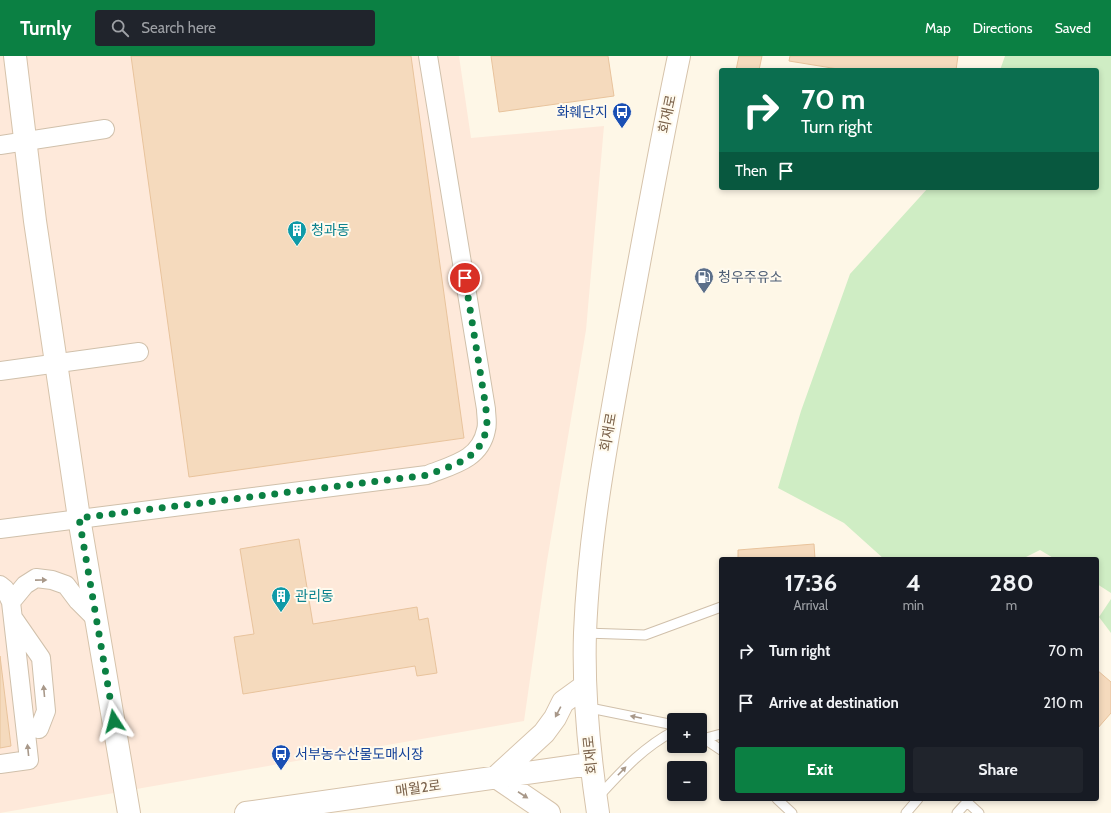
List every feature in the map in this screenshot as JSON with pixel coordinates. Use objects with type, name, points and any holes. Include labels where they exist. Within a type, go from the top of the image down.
[{"type":"street","points":[[15,56],[56,363],[79,518],[130,813]]},
{"type":"street","points":[[0,529],[428,475],[468,459],[480,446],[486,429],[486,408],[428,56]]},
{"type":"street","name":"회재로","points":[[597,806],[590,764],[585,696],[585,633],[598,503],[606,446],[663,133],[679,56]]},
{"type":"street","points":[[0,145],[105,129]]},
{"type":"street","points":[[0,371],[139,352]]},
{"type":"street","points":[[12,610],[25,585],[36,578],[52,580],[66,585],[78,601],[97,620]]},
{"type":"street","points":[[0,585],[5,589],[12,610],[29,760],[0,764]]},
{"type":"street","points":[[12,610],[41,658],[46,711],[39,729]]},
{"type":"street","points":[[549,813],[496,777],[544,733],[555,718],[563,702],[585,696]]},
{"type":"street","name":"매월2로","points":[[246,813],[590,764]]},
{"type":"lane","points":[[585,633],[645,635],[719,608]]},
{"type":"lane","points":[[585,696],[667,723]]},
{"type":"lane","points":[[707,736],[719,734]]},
{"type":"lane","points":[[597,806],[637,755],[667,735]]},
{"type":"lane","points":[[707,740],[719,749]]},
{"type":"lane","points":[[779,801],[792,813]]},
{"type":"lane","points":[[906,813],[916,801]]},
{"type":"lane","points":[[958,813],[967,802],[979,813]]},
{"type":"shaded area","points":[[0,56],[459,56],[471,138],[604,126],[586,330],[547,561],[524,721],[0,813]]},
{"type":"green space","points":[[1005,56],[1111,56],[1111,593],[1099,585],[1099,557],[1052,557],[1040,550],[1026,557],[882,557],[844,523],[778,488],[801,411],[850,274],[926,190],[1099,190],[1099,68],[1001,68]]},
{"type":"green space","points":[[1111,599],[1111,633],[1099,617]]},
{"type":"building","name":"청과동","points":[[131,56],[411,56],[464,438],[189,477]]},
{"type":"building","points":[[491,56],[608,56],[614,96],[499,112]]},
{"type":"building","points":[[739,56],[762,56],[759,68],[736,68]]},
{"type":"building","points":[[790,56],[958,56],[956,68],[832,68],[789,61]]},
{"type":"building","name":"관리동","points":[[299,539],[313,624],[417,607],[419,620],[428,618],[437,673],[417,676],[415,666],[243,694],[234,637],[254,634],[240,549]]},
{"type":"building","points":[[814,544],[815,557],[738,557],[738,550]]},
{"type":"building","points":[[0,656],[11,746],[0,748]]},
{"type":"building","points":[[1099,672],[1111,682],[1111,713],[1099,727]]},
{"type":"place","name":"화훼단지","points":[[622,129]]},
{"type":"place","name":"청과동","points":[[297,247]]},
{"type":"place","name":"청우주유소","points":[[704,294]]},
{"type":"place","name":"관리동","points":[[281,613]]},
{"type":"place","name":"서부농수산물도매시장","points":[[281,771]]},
{"type":"route","points":[[114,721],[79,518],[428,475],[468,459],[480,446],[486,429],[486,408],[465,278]]}]
